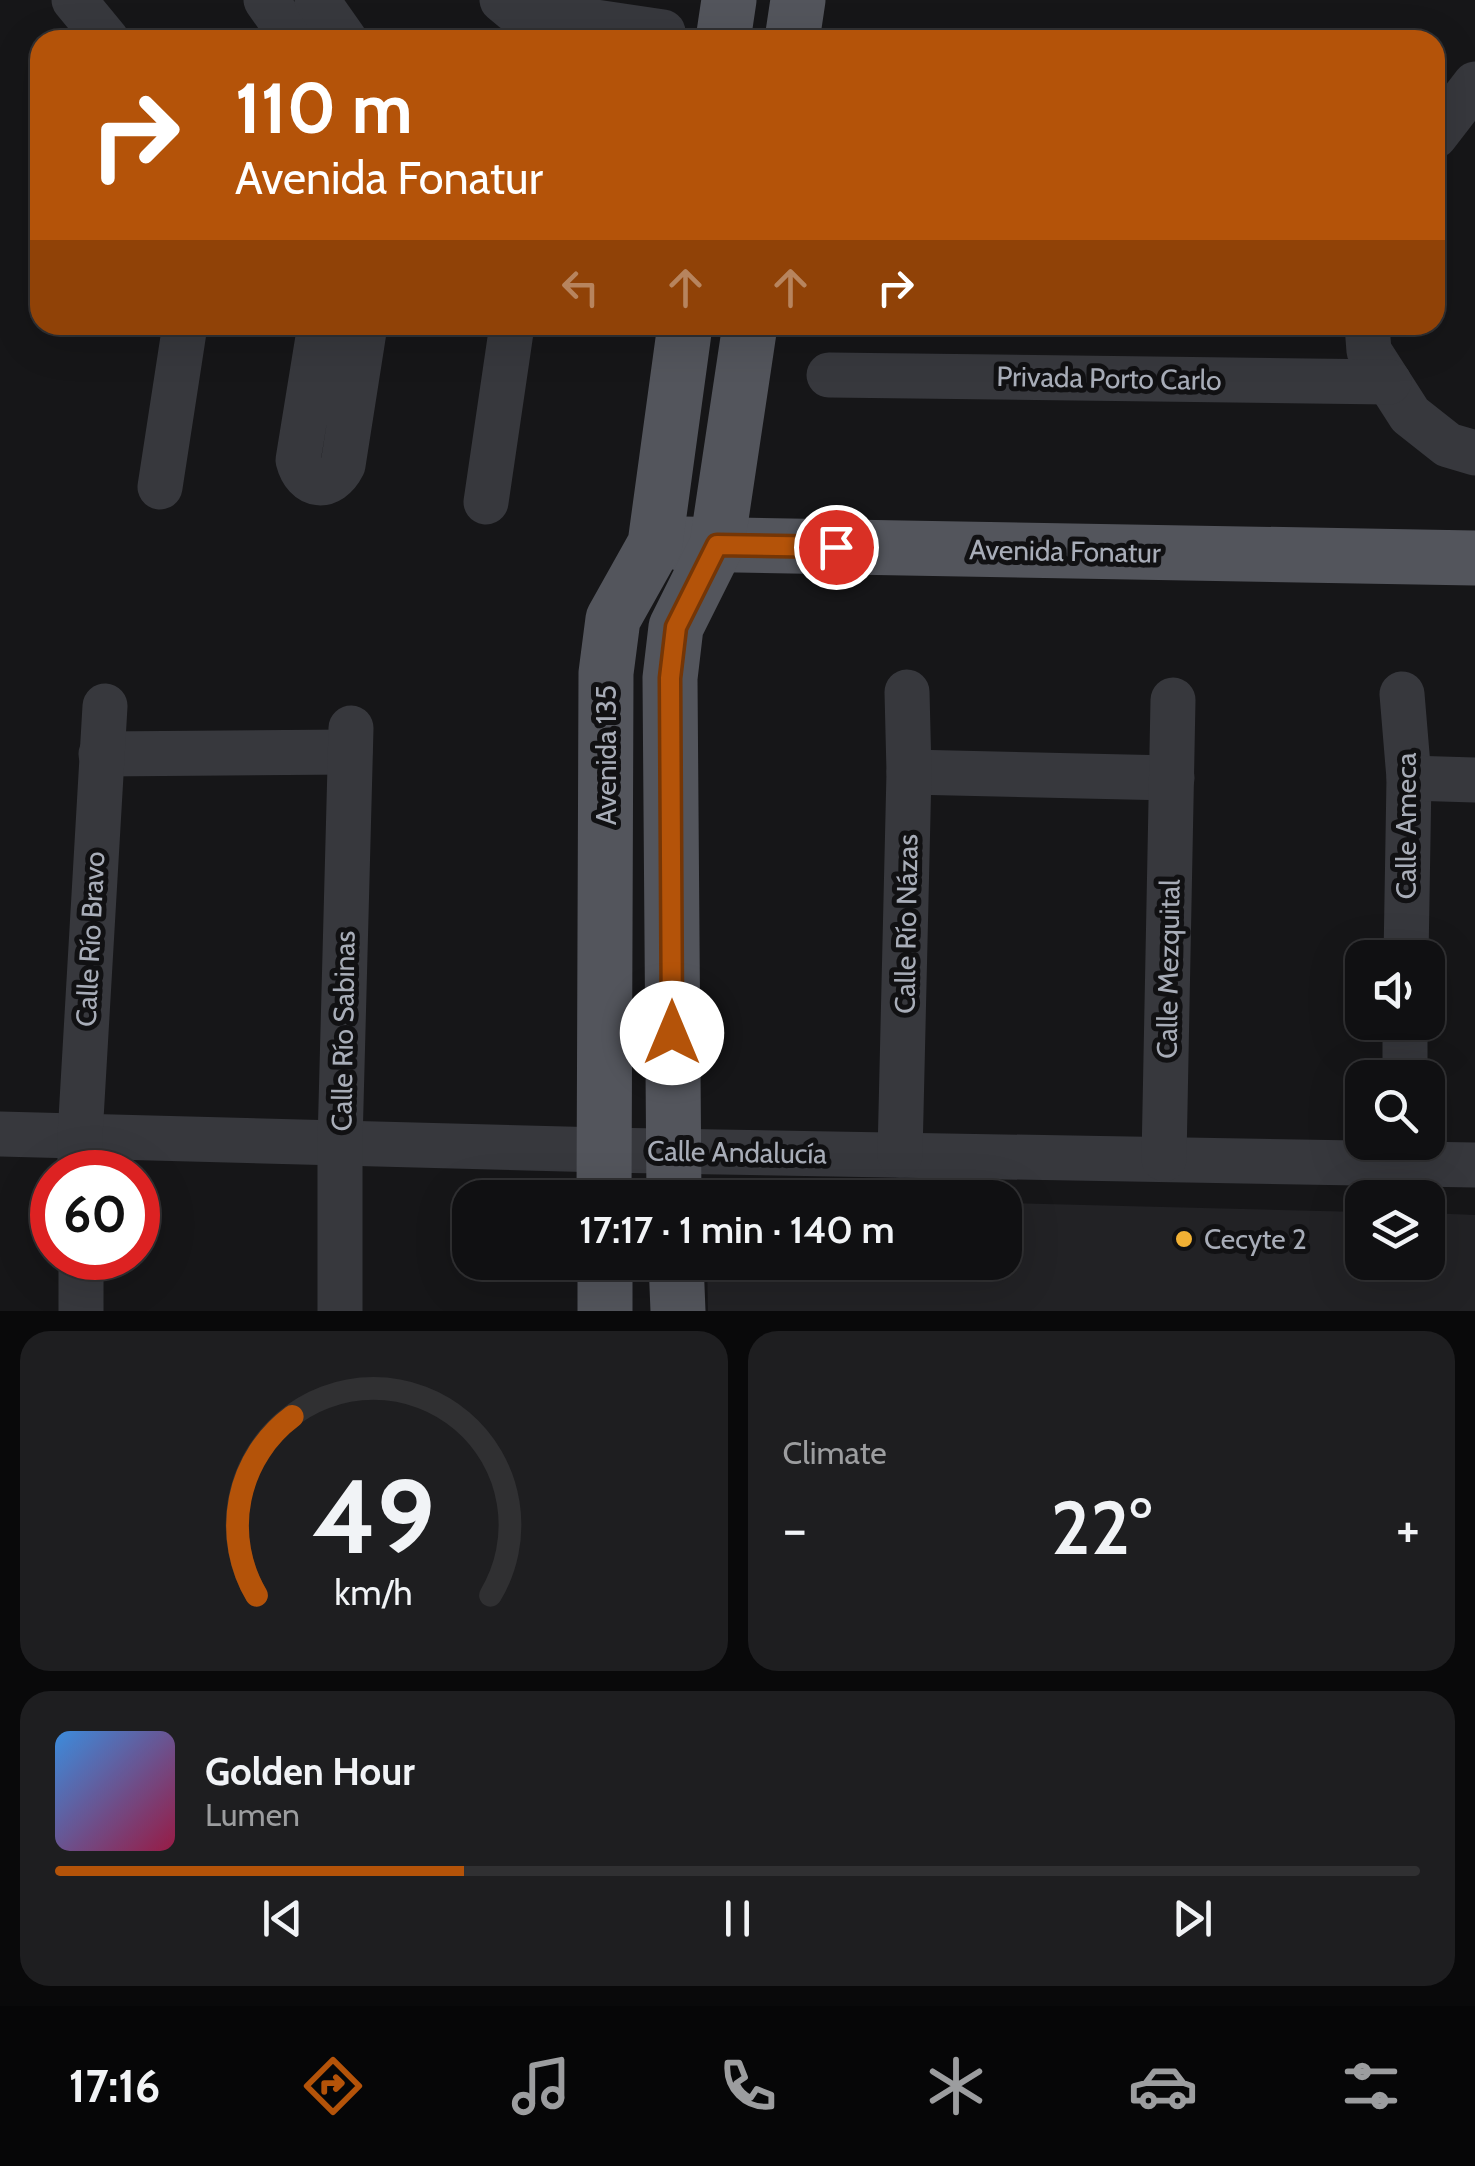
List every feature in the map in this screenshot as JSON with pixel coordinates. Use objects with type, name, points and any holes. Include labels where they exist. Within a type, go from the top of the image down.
[{"type":"main road","points":[[724,30],[728,0]]},
{"type":"main road","points":[[794,30],[798,0]]},
{"type":"main road","name":"Avenida 135","points":[[604,1174],[606,673],[613,620],[655,544],[684,335]]},
{"type":"main road","points":[[673,1174],[670,678],[676,627],[717,545],[748,335]]},
{"type":"main road","name":"Avenida Fonatur","points":[[655,544],[1475,558]]},
{"type":"main road","points":[[605,1280],[606,1311]]},
{"type":"main road","points":[[677,1280],[678,1311]]},
{"type":"street","points":[[74,0],[100,30]]},
{"type":"street","points":[[266,0],[287,30]]},
{"type":"street","points":[[317,0],[338,30]]},
{"type":"street","points":[[502,0],[514,10],[557,28],[610,30]]},
{"type":"street","points":[[1445,123],[1475,84]]},
{"type":"street","points":[[160,487],[183,335]]},
{"type":"street","points":[[318,335],[298,460],[301,472],[312,482],[336,478],[342,465],[363,335]]},
{"type":"street","points":[[486,502],[511,335]]},
{"type":"street","points":[[1368,335],[1369,351],[1410,415],[1448,445],[1475,453]]},
{"type":"street","name":"Privada Porto Carlo","points":[[830,375],[1389,382]]},
{"type":"street","name":"Calle Río Názas","points":[[900,1155],[910,772],[907,692]]},
{"type":"street","name":"Calle Ameca","points":[[1402,694],[1409,778],[1406,940]]},
{"type":"street","name":"Calle Mezquital","points":[[1164,1159],[1173,700]]},
{"type":"street","name":"Calle Río Bravo","points":[[80,1150],[104,706]]},
{"type":"street","name":"Calle Río Sabinas","points":[[101,754],[351,740],[340,1143],[340,1311]]},
{"type":"street","points":[[910,772],[1172,778]]},
{"type":"street","points":[[1409,778],[1475,780]]},
{"type":"street","name":"Calle Andalucía","points":[[0,1134],[64,1150]]},
{"type":"street","name":"Calle Andalucía","points":[[160,1151],[340,1143],[604,1174],[673,1174],[900,1155],[1164,1159],[1345,1154]]},
{"type":"street","name":"Calle Andalucía","points":[[1445,1159],[1475,1164]]},
{"type":"street","points":[[80,1280],[81,1311]]},
{"type":"shaded area","name":"Cecyte 2","points":[[1022,1203],[1345,1212],[1345,1280],[1445,1280],[1445,1214],[1475,1215],[1475,1311],[708,1311],[707,1280],[1022,1280]]},
{"type":"place","name":"Cecyte 2","points":[[1184,1239]]},
{"type":"route","points":[[672,1033],[670,678],[676,627],[717,545],[836,547]]}]
